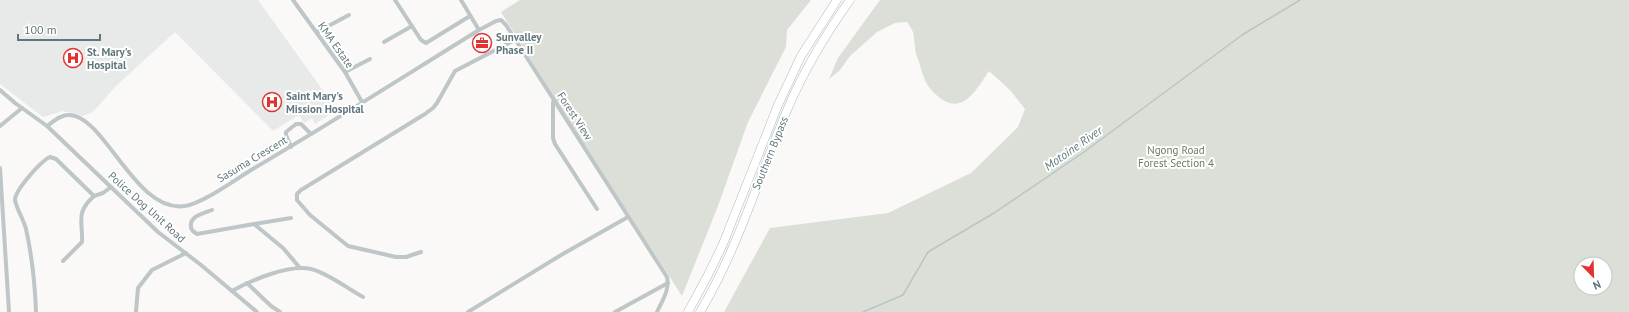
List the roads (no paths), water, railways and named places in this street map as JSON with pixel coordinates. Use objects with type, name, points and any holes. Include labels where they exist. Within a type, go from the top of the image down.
[{"type":"highway","name":"Southern Bypass","points":[[688,312],[708,275],[722,244],[778,105],[801,56],[837,0]]},
{"type":"highway","name":"Southern Bypass","points":[[700,312],[723,267],[794,95],[820,45],[850,0]]},
{"type":"street","name":"KMA Estate","points":[[293,0],[345,72],[362,102]]},
{"type":"street","points":[[396,0],[421,40],[426,43],[470,16]]},
{"type":"street","points":[[460,0],[479,30]]},
{"type":"street","points":[[317,32],[349,15]]},
{"type":"street","name":"Sasuma Crescent","points":[[47,126],[60,117],[69,114],[79,117],[89,124],[153,197],[160,202],[172,206],[184,206],[195,203],[291,147],[479,30],[498,20],[502,20],[506,25]]},
{"type":"street","name":"Forest View","points":[[506,25],[662,268],[668,283]]},
{"type":"street","points":[[384,42],[412,26]]},
{"type":"street","points":[[421,252],[406,257],[396,257],[348,246],[310,215],[297,200],[297,194],[300,190],[426,114],[433,108],[455,71],[515,40]]},
{"type":"street","points":[[345,72],[370,58]]},
{"type":"street","points":[[0,90],[47,126]]},
{"type":"street","points":[[553,100],[553,138],[555,144],[597,209]]},
{"type":"street","points":[[0,126],[22,108]]},
{"type":"street","points":[[291,147],[286,132],[296,124],[301,124],[310,134]]},
{"type":"street","name":"Police Dog Unit Road","points":[[47,126],[158,232],[186,253],[257,312]]},
{"type":"street","points":[[36,312],[26,227],[15,201],[16,196],[43,161],[46,158],[53,157],[94,196]]},
{"type":"street","points":[[0,168],[9,312]]},
{"type":"street","points":[[63,261],[82,242],[81,217],[83,209],[94,196],[103,193],[111,187]]},
{"type":"street","points":[[212,210],[195,217],[191,221],[191,226],[194,233],[197,234],[291,218]]},
{"type":"street","points":[[468,312],[561,255],[628,217]]},
{"type":"street","points":[[254,224],[282,248],[300,268]]},
{"type":"street","points":[[136,312],[138,288],[152,270],[186,253]]},
{"type":"street","points":[[232,291],[247,283],[268,275],[300,268],[321,273],[363,297]]},
{"type":"street","points":[[247,283],[271,306],[280,312]]},
{"type":"street","points":[[615,312],[668,283]]},
{"type":"street","points":[[657,312],[667,291],[668,283]]},
{"type":"waterway","name":"Motoine River","points":[[863,312],[903,295],[928,252],[994,213],[1084,152],[1242,35],[1300,0]]},
{"type":"place","name":"Sunvalley Phase II","points":[[482,43]]},
{"type":"place","name":"St. Mary's Hospital","points":[[73,58]]},
{"type":"place","name":"Saint Mary's Mission Hospital","points":[[272,102]]},
{"type":"park label","name":"Ngong Road Forest Section 4","points":[[1176,156]]}]
